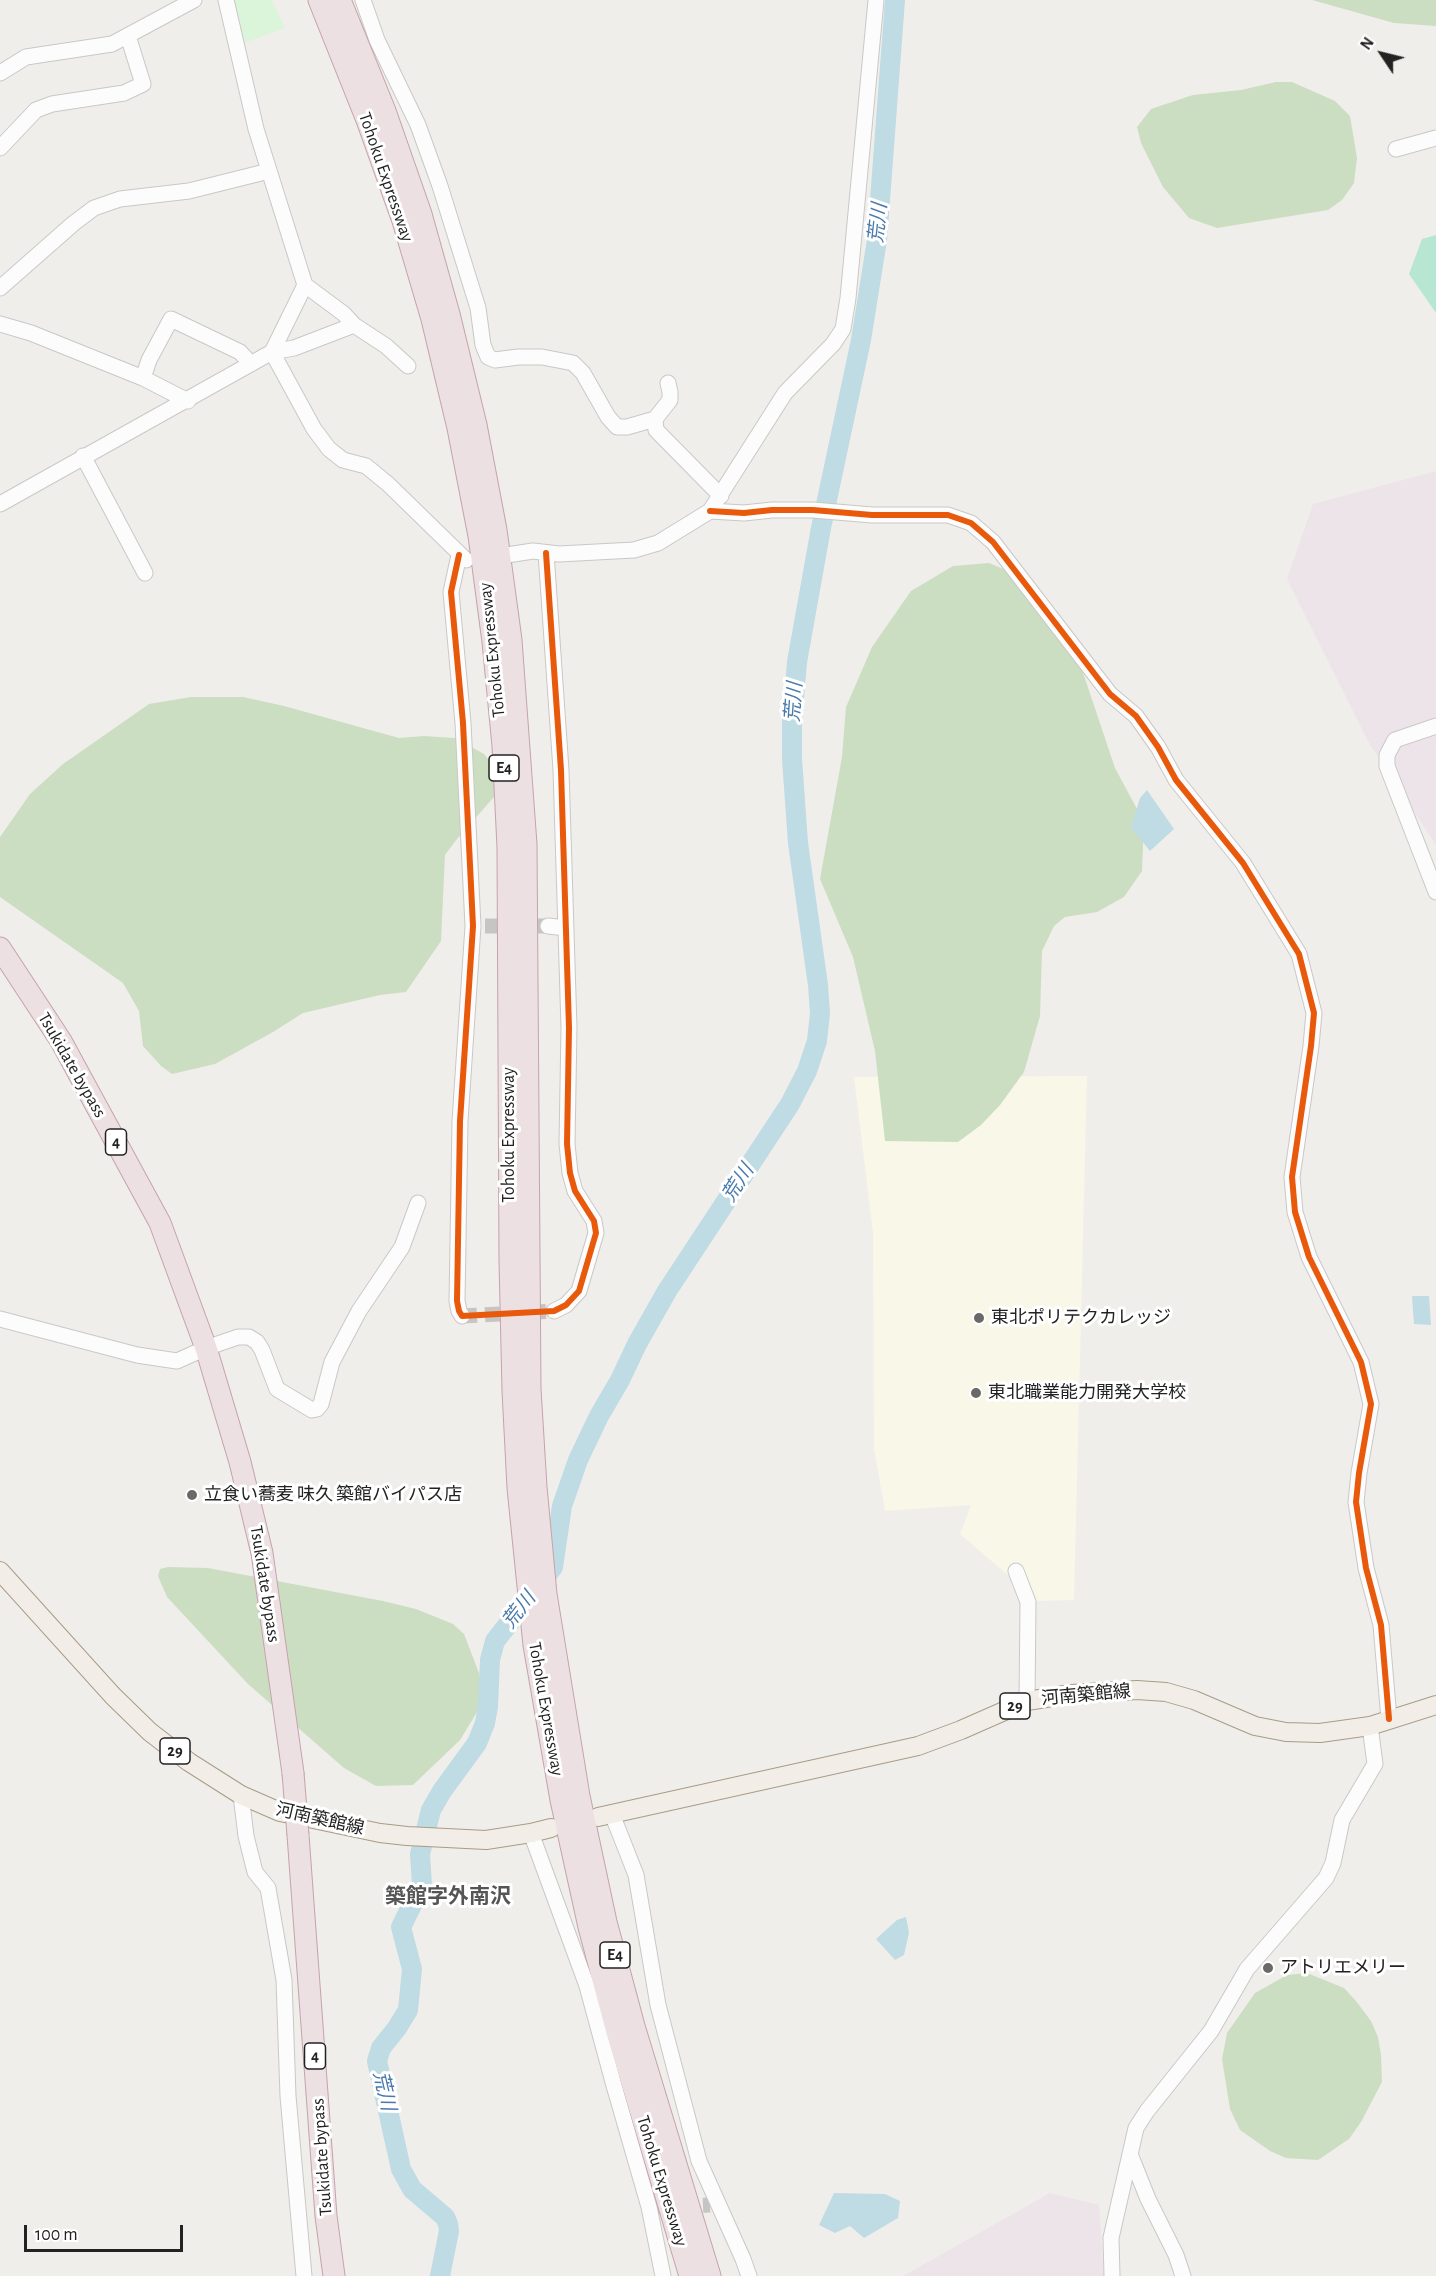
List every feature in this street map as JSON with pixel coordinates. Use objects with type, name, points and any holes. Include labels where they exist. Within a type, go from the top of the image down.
[{"type":"highway","name":"Tohoku Expressway","points":[[319,0],[367,120],[403,221],[432,319],[458,428],[477,525],[493,642],[503,746],[508,847],[512,1379],[525,1562],[534,1645],[561,1800],[589,1927],[617,2032],[690,2276]]},
{"type":"highway","name":"Tohoku Expressway","points":[[340,0],[385,111],[421,214],[449,314],[483,460],[496,530],[512,640],[526,844],[530,1389],[550,1627],[579,1796],[606,1922],[634,2026],[710,2276]]},
{"type":"highway","name":"Tsukidate bypass","points":[[0,948],[61,1041],[160,1223],[206,1348],[240,1462],[262,1552],[293,1773],[326,2216],[334,2276]]},
{"type":"main road","name":"河南築館線","points":[[0,1571],[113,1696],[150,1732],[189,1762],[241,1795],[280,1812],[380,1833],[407,1836],[486,1840],[551,1828]]},
{"type":"main road","name":"河南築館線","points":[[605,1816],[918,1746],[1027,1701],[1071,1694],[1137,1690],[1156,1692],[1194,1700],[1255,1726],[1286,1732],[1320,1733],[1370,1726],[1436,1705]]},
{"type":"street","points":[[0,74],[26,57],[112,44],[194,0]]},
{"type":"street","points":[[226,0],[256,129],[305,285],[344,314],[354,325],[386,346],[408,366]]},
{"type":"street","points":[[363,0],[377,40],[418,125],[440,186],[478,308],[483,345],[488,357],[495,360],[542,357],[573,363],[583,373],[608,417],[617,427],[627,428],[655,419],[670,400],[668,383]]},
{"type":"street","points":[[713,511],[786,393],[833,344],[843,329],[848,298],[876,0]]},
{"type":"street","points":[[0,148],[36,110],[52,104],[124,93],[144,84],[128,36]]},
{"type":"street","points":[[1396,149],[1436,138]]},
{"type":"street","points":[[0,288],[94,208],[120,199],[189,191],[269,171]]},
{"type":"street","points":[[272,352],[305,285]]},
{"type":"street","points":[[143,378],[149,360],[171,320],[240,352],[251,364]]},
{"type":"street","points":[[0,324],[31,333],[143,378],[188,401]]},
{"type":"street","points":[[0,504],[272,352],[294,348],[354,325]]},
{"type":"street","points":[[272,352],[314,429],[329,449],[343,460],[366,466],[388,484],[463,558],[451,592],[479,926],[460,1121],[457,1301],[462,1316]]},
{"type":"street","points":[[655,419],[656,430],[721,496]]},
{"type":"street","points":[[83,456],[145,573]]},
{"type":"street","points":[[507,555],[533,551],[559,554],[634,550],[653,544],[713,511],[813,510],[948,515],[971,523],[993,542],[1110,694],[1136,716],[1158,747],[1176,780],[1243,863],[1299,954],[1314,1013],[1292,1177],[1295,1212],[1309,1257],[1361,1362],[1371,1404],[1356,1502],[1366,1568],[1381,1625],[1389,1719]]},
{"type":"street","points":[[546,553],[561,770],[569,1028],[567,1144],[570,1173],[575,1191],[594,1221],[596,1233],[579,1291],[566,1305],[554,1311]]},
{"type":"street","points":[[1436,726],[1395,740],[1387,755],[1387,766],[1436,892]]},
{"type":"street","points":[[548,926],[566,928]]},
{"type":"street","points":[[0,1319],[137,1355],[177,1360],[238,1337],[249,1336],[257,1342],[277,1389],[312,1410],[317,1409],[321,1404],[332,1362],[369,1296],[402,1247],[418,1203]]},
{"type":"street","points":[[1016,1571],[1028,1602],[1027,1701]]},
{"type":"street","points":[[1112,2276],[1111,2238],[1136,2128],[1210,2031],[1247,1969],[1326,1878],[1333,1863],[1342,1820],[1375,1764],[1370,1726]]},
{"type":"street","points":[[241,1795],[246,1836],[255,1872],[268,1888],[284,1980],[288,2096],[304,2276]]},
{"type":"street","points":[[605,1816],[636,1875],[658,2006],[699,2161],[714,2204],[743,2259],[748,2276]]},
{"type":"street","points":[[531,1833],[587,1986],[613,2082],[653,2207],[663,2276]]},
{"type":"street","points":[[1130,2154],[1184,2276]]},
{"type":"shaded area","points":[[1436,471],[1436,845],[1369,743],[1287,579],[1313,504]]},
{"type":"shaded area","name":"東北職業能力開発大学校","points":[[1087,1076],[1074,1600],[1038,1601],[960,1534],[971,1505],[885,1511],[874,1449],[873,1233],[854,1077]]},
{"type":"shaded area","points":[[1050,2193],[1099,2205],[1104,2276],[903,2276]]},
{"type":"green space","points":[[232,0],[272,0],[285,28],[241,44]]},
{"type":"green space","points":[[1312,0],[1436,0],[1436,26],[1394,23]]},
{"type":"green space","points":[[1276,82],[1292,82],[1335,101],[1350,116],[1357,158],[1354,183],[1342,200],[1328,210],[1217,228],[1189,218],[1163,187],[1141,143],[1137,127],[1151,109],[1193,95],[1241,90]]},
{"type":"green space","points":[[1436,235],[1436,313],[1409,274],[1422,239]]},
{"type":"green space","points":[[989,563],[1027,579],[1068,628],[1115,768],[1144,822],[1142,871],[1124,897],[1097,912],[1065,917],[1054,926],[1042,951],[1040,1016],[1024,1072],[1000,1105],[981,1125],[958,1142],[885,1141],[875,1051],[853,957],[820,879],[842,757],[846,707],[872,647],[911,591],[953,566]]},
{"type":"green space","points":[[191,697],[243,697],[399,738],[424,736],[455,738],[484,754],[499,773],[494,797],[445,855],[441,941],[406,992],[380,995],[303,1013],[215,1064],[172,1074],[161,1066],[143,1046],[139,1011],[123,983],[0,897],[0,837],[30,794],[63,764],[149,704]]},
{"type":"green space","points":[[168,1567],[208,1568],[383,1601],[416,1609],[453,1624],[464,1634],[479,1673],[483,1693],[482,1704],[460,1740],[413,1785],[376,1786],[344,1768],[248,1684],[167,1597],[158,1576],[160,1569]]},
{"type":"green space","points":[[1307,1973],[1344,1988],[1356,2001],[1371,2021],[1378,2037],[1381,2055],[1382,2082],[1361,2122],[1349,2139],[1318,2160],[1286,2158],[1270,2151],[1240,2130],[1230,2109],[1222,2059],[1227,2033],[1255,1993],[1287,1975]]},
{"type":"water","points":[[1147,790],[1174,829],[1150,851],[1131,828],[1140,798]]},
{"type":"water","points":[[1412,1296],[1429,1296],[1431,1325],[1414,1324]]},
{"type":"water","points":[[906,1917],[909,1933],[904,1955],[895,1960],[876,1939],[897,1920]]},
{"type":"water","points":[[834,2193],[885,2194],[900,2201],[898,2218],[864,2238],[850,2226],[835,2233],[819,2225]]},
{"type":"waterway","name":"荒川","points":[[440,2276],[449,2231],[448,2224],[445,2217],[412,2189],[401,2169],[377,2061],[381,2048],[408,2010],[412,1969],[401,1927],[422,1885],[420,1854],[431,1810],[477,1743],[485,1723],[490,1660],[495,1641],[553,1567],[562,1506],[578,1460],[599,1416],[667,1291],[790,1104],[807,1071],[817,1041],[820,1013],[818,985],[798,843],[792,759],[792,722],[797,662],[821,528],[861,340],[877,240],[895,0]]},
{"type":"tunnel","points":[[485,926],[548,926]]},
{"type":"tunnel","points":[[462,1316],[554,1311]]},
{"type":"tunnel","points":[[657,2207],[710,2205]]},
{"type":"cycle path","points":[[710,511],[744,513],[813,510],[872,515],[948,515],[971,523],[993,542],[1110,694],[1136,716],[1158,747],[1176,780],[1243,863],[1299,954],[1314,1013],[1292,1177],[1295,1212],[1309,1257],[1361,1362],[1371,1404],[1356,1502],[1366,1568],[1381,1625],[1389,1719]]},
{"type":"cycle path","points":[[459,555],[451,592],[463,723],[473,926],[460,1121],[457,1301],[462,1316],[554,1311],[566,1305],[579,1291],[596,1233],[594,1221],[575,1191],[570,1173],[567,1144],[569,1028],[561,770],[546,553]]},
{"type":"place","name":"東北ポリテクカレッジ","points":[[979,1318]]},
{"type":"place","name":"東北職業能力開発大学校","points":[[976,1393]]},
{"type":"place","name":"立食い蕎麦 味久 築館バイパス店","points":[[192,1495]]},
{"type":"place","name":"アトリエメリー","points":[[1268,1968]]},
{"type":"district","name":"築館字外南沢","points":[[448,1897]]}]
